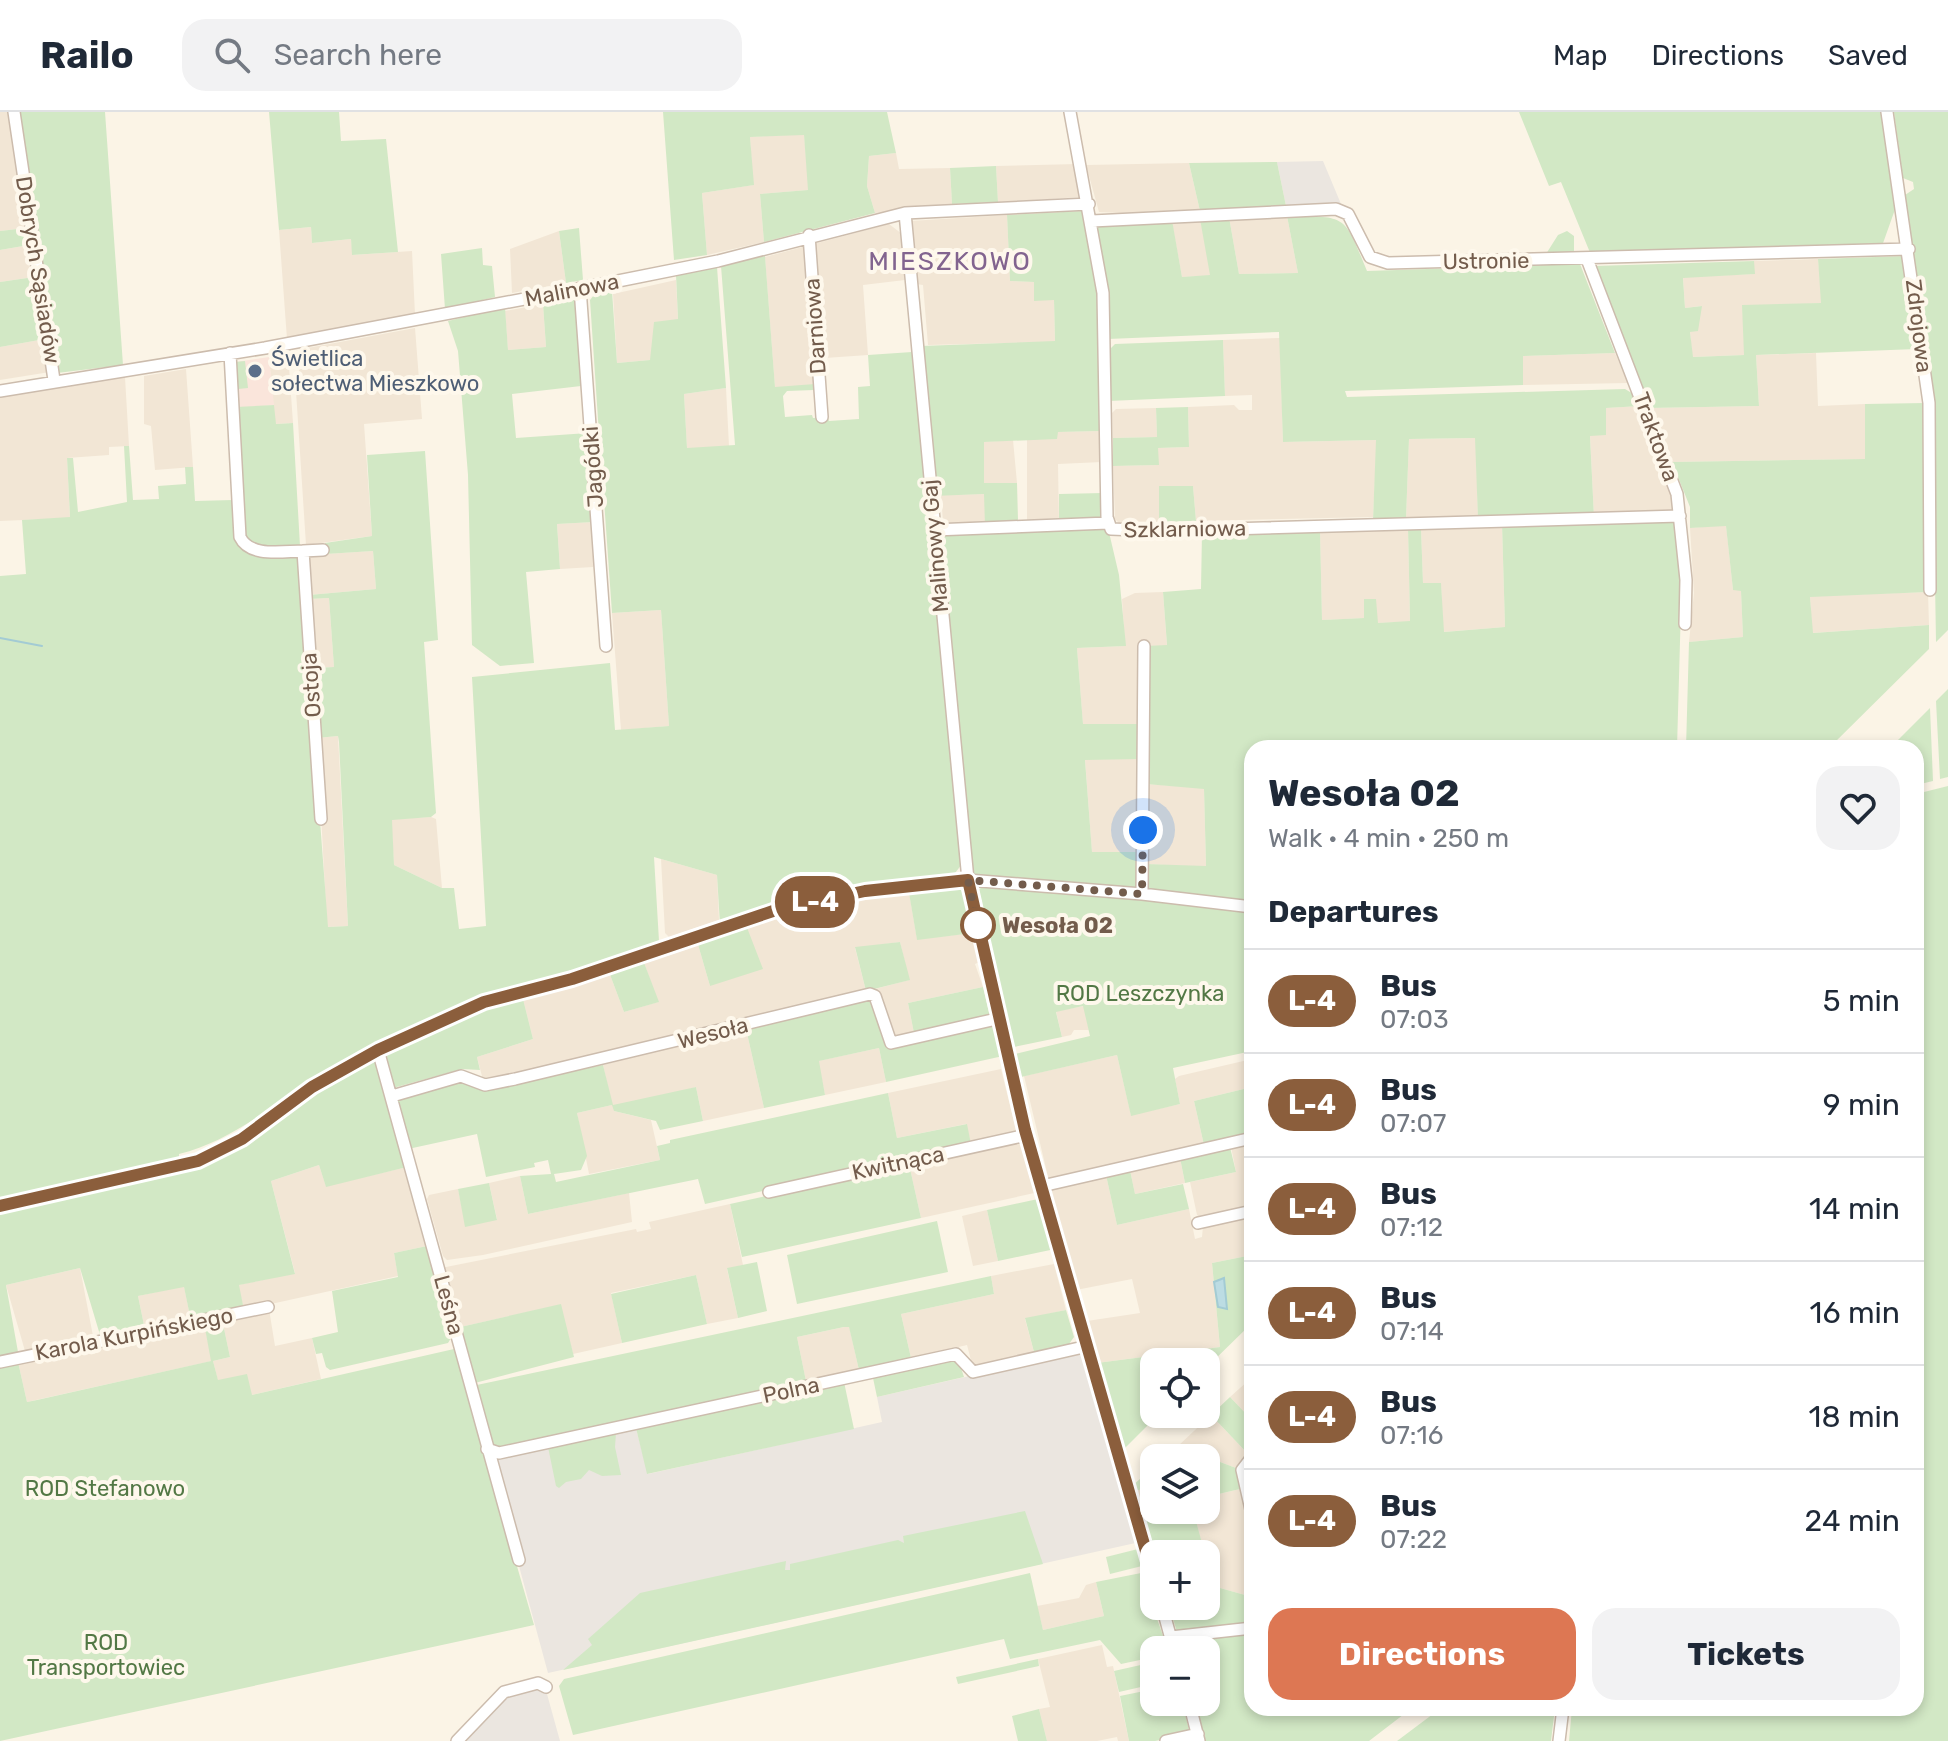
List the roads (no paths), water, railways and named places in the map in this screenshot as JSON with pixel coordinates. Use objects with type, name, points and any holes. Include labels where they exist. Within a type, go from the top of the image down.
[{"type":"street","name":"Dobrych Sąsiadów","points":[[14,112],[54,380]]},
{"type":"street","name":"Szklarniowa","points":[[1070,112],[1092,221],[1104,319],[1108,523],[1111,529],[1120,532],[1680,516]]},
{"type":"street","name":"Zdrojowa","points":[[1887,112],[1909,249],[1929,411],[1930,590]]},
{"type":"street","name":"Malinowa","points":[[0,391],[230,353],[718,261],[809,235],[905,213],[1089,204]]},
{"type":"street","name":"Ustronie","points":[[1092,221],[1336,209],[1348,214],[1365,251],[1380,261],[1587,259],[1909,249]]},
{"type":"street","name":"Malinowy Gaj","points":[[905,213],[968,880]]},
{"type":"street","name":"Darniowa","points":[[809,235],[822,417]]},
{"type":"street","name":"Traktowa","points":[[1587,259],[1663,452],[1680,516],[1686,580],[1685,624]]},
{"type":"street","name":"Jagódki","points":[[580,288],[606,646]]},
{"type":"street","points":[[230,353],[240,537],[249,548],[259,551],[323,550]]},
{"type":"street","points":[[934,530],[1108,523]]},
{"type":"street","name":"Ostoja","points":[[303,551],[321,819]]},
{"type":"street","points":[[1142,894],[1144,646]]},
{"type":"street","points":[[968,880],[1027,1135],[1143,1540]]},
{"type":"street","points":[[0,1206],[198,1161],[242,1139],[312,1087],[378,1050],[484,1002],[572,979],[776,910],[865,891],[968,880],[1142,894],[1244,906]]},
{"type":"street","name":"Wesoła","points":[[392,1096],[461,1076],[485,1085],[515,1079],[870,994],[875,998],[886,1039],[891,1043],[1001,1018]]},
{"type":"street","name":"Leśna","points":[[378,1050],[519,1560]]},
{"type":"street","name":"Kwitnąca","points":[[769,1192],[1027,1135]]},
{"type":"street","points":[[1042,1186],[1244,1140]]},
{"type":"street","points":[[1198,1223],[1244,1213]]},
{"type":"street","name":"Karola Kurpińskiego","points":[[0,1362],[268,1307]]},
{"type":"street","name":"Polna","points":[[487,1449],[499,1453],[956,1354],[973,1372],[1088,1346]]},
{"type":"street","points":[[1180,1636],[1244,1629]]},
{"type":"street","points":[[457,1741],[504,1692],[538,1683],[546,1687]]},
{"type":"street","points":[[1166,1741],[1198,1737],[1193,1716]]},
{"type":"street","points":[[1559,1741],[1562,1716]]},
{"type":"water","points":[[1224,1278],[1227,1309],[1218,1307],[1214,1282]]},
{"type":"waterway","points":[[0,638],[42,646]]},
{"type":"place","name":"Świetlica sołectwa Mieszkowo","points":[[255,371]]},
{"type":"place","name":"Wesoła 02","points":[[978,925]]},
{"type":"district","name":"MIESZKOWO","points":[[950,261]]},
{"type":"park label","name":"ROD Leszczynka","points":[[1140,993]]},
{"type":"park label","name":"ROD Stefanowo","points":[[105,1488]]},
{"type":"park label","name":"ROD Transportowiec","points":[[106,1654]]}]
